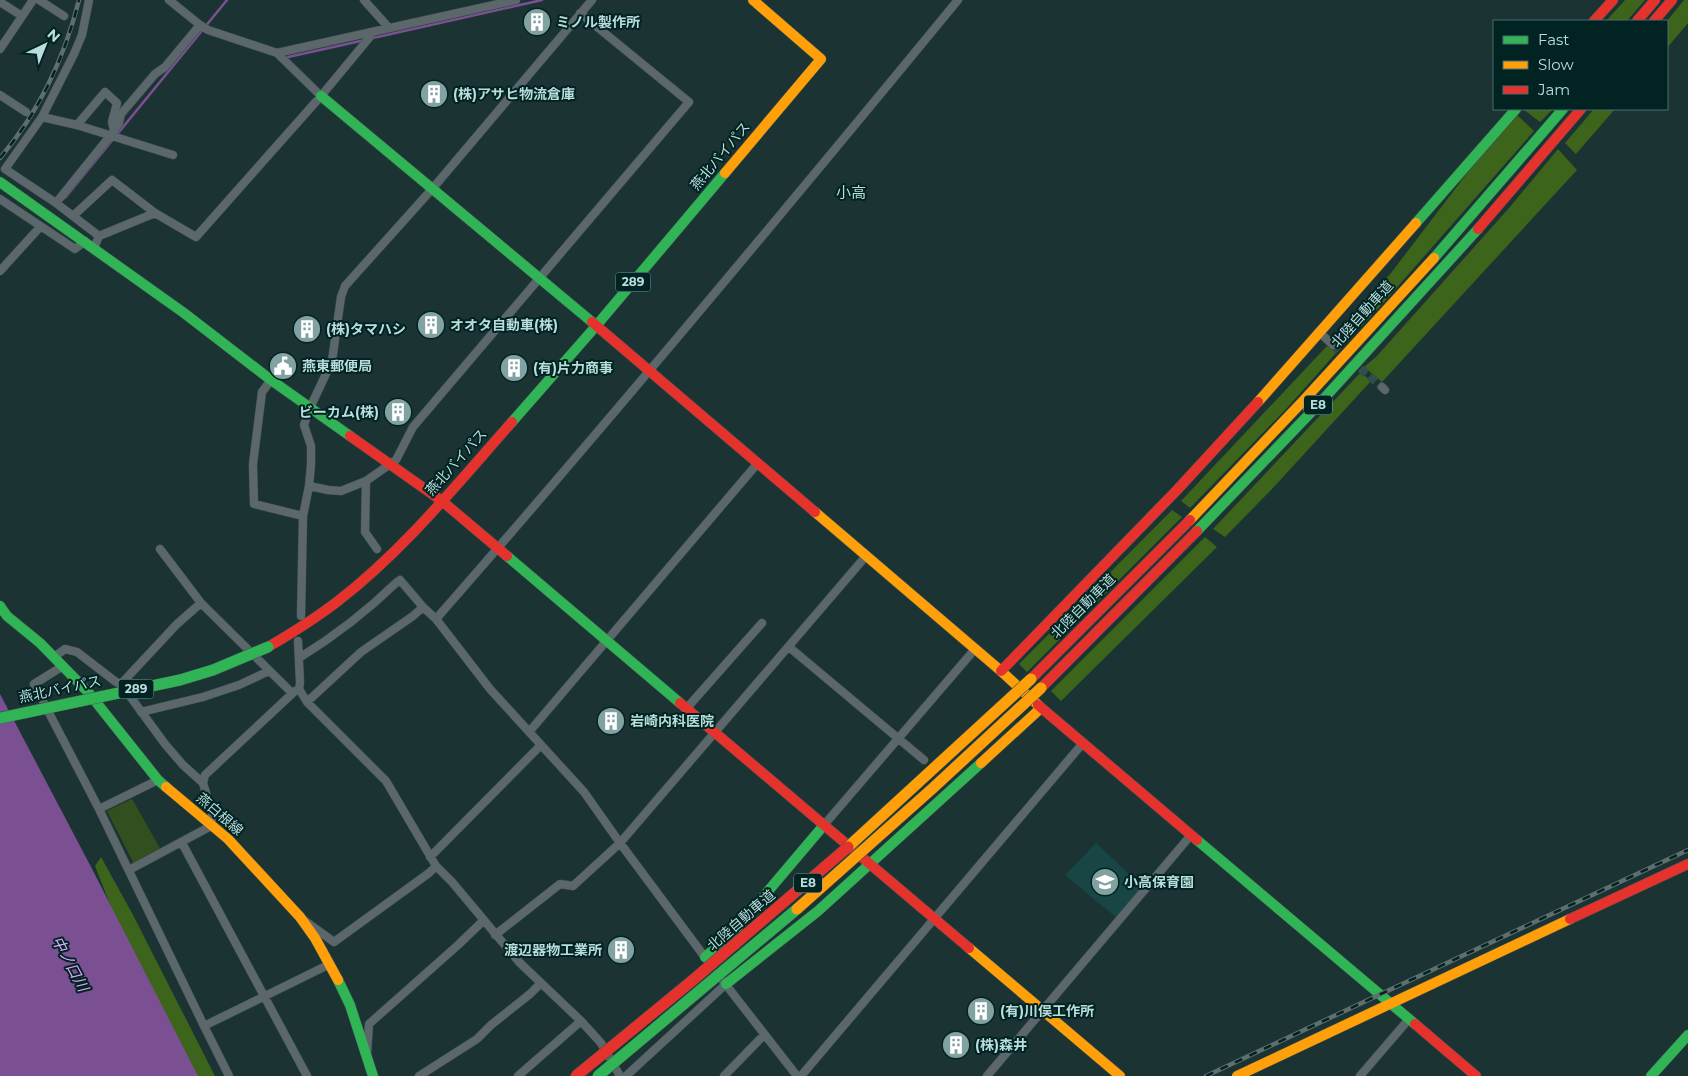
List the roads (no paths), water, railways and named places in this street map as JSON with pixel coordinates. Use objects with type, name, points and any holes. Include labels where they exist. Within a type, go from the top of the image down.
[{"type":"main road","name":"燕北バイパス","points":[[0,718],[188,677],[236,662],[309,622],[360,584],[383,563],[442,501],[596,326],[821,59],[753,0]]},
{"type":"main road","points":[[1595,20],[1613,0]]},
{"type":"main road","points":[[1638,20],[1655,0]]},
{"type":"main road","points":[[1655,20],[1672,0]]},
{"type":"main road","points":[[321,96],[540,277],[1083,743],[1476,1076]]},
{"type":"main road","points":[[1001,671],[1163,505],[1320,333],[1515,110]]},
{"type":"main road","name":"北陸自動車道","points":[[576,1076],[658,1010],[818,873],[898,803],[1030,679],[1167,543],[1308,396],[1397,299],[1562,110]]},
{"type":"main road","name":"北陸自動車道","points":[[598,1076],[754,948],[969,756],[1041,688],[1175,554],[1311,412],[1478,228],[1580,110]]},
{"type":"main road","points":[[0,182],[184,313],[271,380],[442,501],[1120,1076]]},
{"type":"main road","name":"燕白根線","points":[[0,606],[7,616],[54,657],[88,692],[158,780],[228,839],[300,917],[330,964],[350,1005],[373,1075]]},
{"type":"main road","points":[[726,984],[818,911],[1042,708]]},
{"type":"main road","points":[[705,957],[731,935],[824,826]]},
{"type":"main road","points":[[1237,1076],[1688,864]]},
{"type":"main road","points":[[1651,1076],[1688,1035]]},
{"type":"street","points":[[0,49],[33,0]]},
{"type":"street","points":[[40,0],[64,16]]},
{"type":"street","points":[[89,0],[82,35],[74,54],[39,119],[5,169],[56,203],[99,236]]},
{"type":"street","points":[[169,0],[208,30],[277,53],[321,96]]},
{"type":"street","points":[[364,0],[389,28]]},
{"type":"street","points":[[277,53],[516,0]]},
{"type":"street","points":[[300,616],[303,516],[309,486],[311,446],[304,425],[332,362],[341,297],[345,286],[434,188],[592,0]]},
{"type":"street","points":[[436,619],[498,548],[958,0]]},
{"type":"street","points":[[0,2],[22,16]]},
{"type":"street","points":[[309,486],[328,490],[341,490],[366,481],[390,465],[399,456],[413,427],[689,102],[580,13]]},
{"type":"street","points":[[56,203],[112,133],[119,123],[121,114],[155,74],[165,67],[200,25]]},
{"type":"street","points":[[73,216],[112,180],[155,212],[196,237],[321,96],[374,32]]},
{"type":"street","points":[[77,125],[105,92],[117,103],[112,122],[112,133]]},
{"type":"street","points":[[0,94],[26,112]]},
{"type":"street","points":[[39,119],[112,133],[173,154]]},
{"type":"street","points":[[0,199],[75,249],[89,245],[99,236],[155,212]]},
{"type":"street","points":[[0,271],[40,227]]},
{"type":"street","points":[[1320,333],[1334,345]]},
{"type":"street","points":[[271,380],[262,392],[253,464],[254,504],[303,516]]},
{"type":"street","points":[[529,732],[757,464]]},
{"type":"street","points":[[366,481],[365,532],[377,549]]},
{"type":"street","points":[[160,549],[201,603],[292,693]]},
{"type":"street","points":[[494,935],[560,884],[573,886],[620,843],[866,556]]},
{"type":"street","points":[[299,658],[347,627],[372,607],[400,580],[436,619],[490,690],[584,792],[764,1035],[799,1076],[1083,743]]},
{"type":"street","points":[[121,684],[177,624],[201,603]]},
{"type":"street","points":[[306,702],[361,652],[423,607]]},
{"type":"street","points":[[686,709],[762,623]]},
{"type":"street","points":[[298,641],[299,689],[306,702],[386,781],[436,866],[452,882],[494,935],[519,962],[581,1021],[601,1043],[620,1076]]},
{"type":"street","points":[[789,647],[924,760]]},
{"type":"street","points":[[54,657],[65,649],[77,652],[121,684],[177,758],[203,783],[212,813],[211,826],[129,870]]},
{"type":"street","points":[[824,826],[975,649]]},
{"type":"street","points":[[63,666],[34,684],[99,808],[229,1076]]},
{"type":"street","points":[[142,712],[204,697],[269,671]]},
{"type":"street","points":[[203,783],[205,775],[292,693],[299,689]]},
{"type":"street","points":[[430,857],[541,745]]},
{"type":"street","points":[[99,808],[158,780]]},
{"type":"street","points":[[987,1076],[1191,835]]},
{"type":"street","points":[[182,843],[307,1076]]},
{"type":"street","points":[[300,917],[334,942],[429,874],[436,866]]},
{"type":"street","points":[[367,1056],[369,1024],[484,920]]},
{"type":"street","points":[[204,1026],[330,964]]},
{"type":"street","points":[[419,1076],[477,1039],[541,983]]},
{"type":"street","points":[[626,1076],[726,984]]},
{"type":"street","points":[[1360,1076],[1409,1019]]},
{"type":"street","points":[[518,1076],[581,1021]]},
{"type":"street","points":[[724,1076],[764,1035]]},
{"type":"water","name":"中ノ口川","points":[[0,694],[90,865],[198,1076],[0,1076]]},
{"type":"waterway","points":[[65,198],[227,0]]},
{"type":"waterway","points":[[373,38],[542,0]]},
{"type":"waterway","points":[[288,57],[365,40]]},
{"type":"tunnel","points":[[1333,345],[1382,387]]},
{"type":"railway","points":[[0,158],[27,122],[49,84],[66,43],[79,0]]},
{"type":"railway","points":[[1206,1076],[1688,850]]},
{"type":"place","name":"ミノル製作所","points":[[537,22]]},
{"type":"place","name":"(株)アサヒ物流倉庫","points":[[434,94]]},
{"type":"place","name":"オオタ自動車(株)","points":[[431,325]]},
{"type":"place","name":"(株)タマハシ","points":[[307,329]]},
{"type":"place","name":"燕東郵便局","points":[[283,366]]},
{"type":"place","name":"(有)片力商事","points":[[514,368]]},
{"type":"place","name":"ビーカム(株)","points":[[398,412]]},
{"type":"place","name":"岩崎内科医院","points":[[611,721]]},
{"type":"place","name":"小高保育園","points":[[1105,882]]},
{"type":"place","name":"渡辺器物工業所","points":[[621,950]]},
{"type":"place","name":"(有)川俣工作所","points":[[981,1011]]},
{"type":"place","name":"(株)森井","points":[[956,1045]]},
{"type":"district","name":"小高","points":[[851,193]]}]
